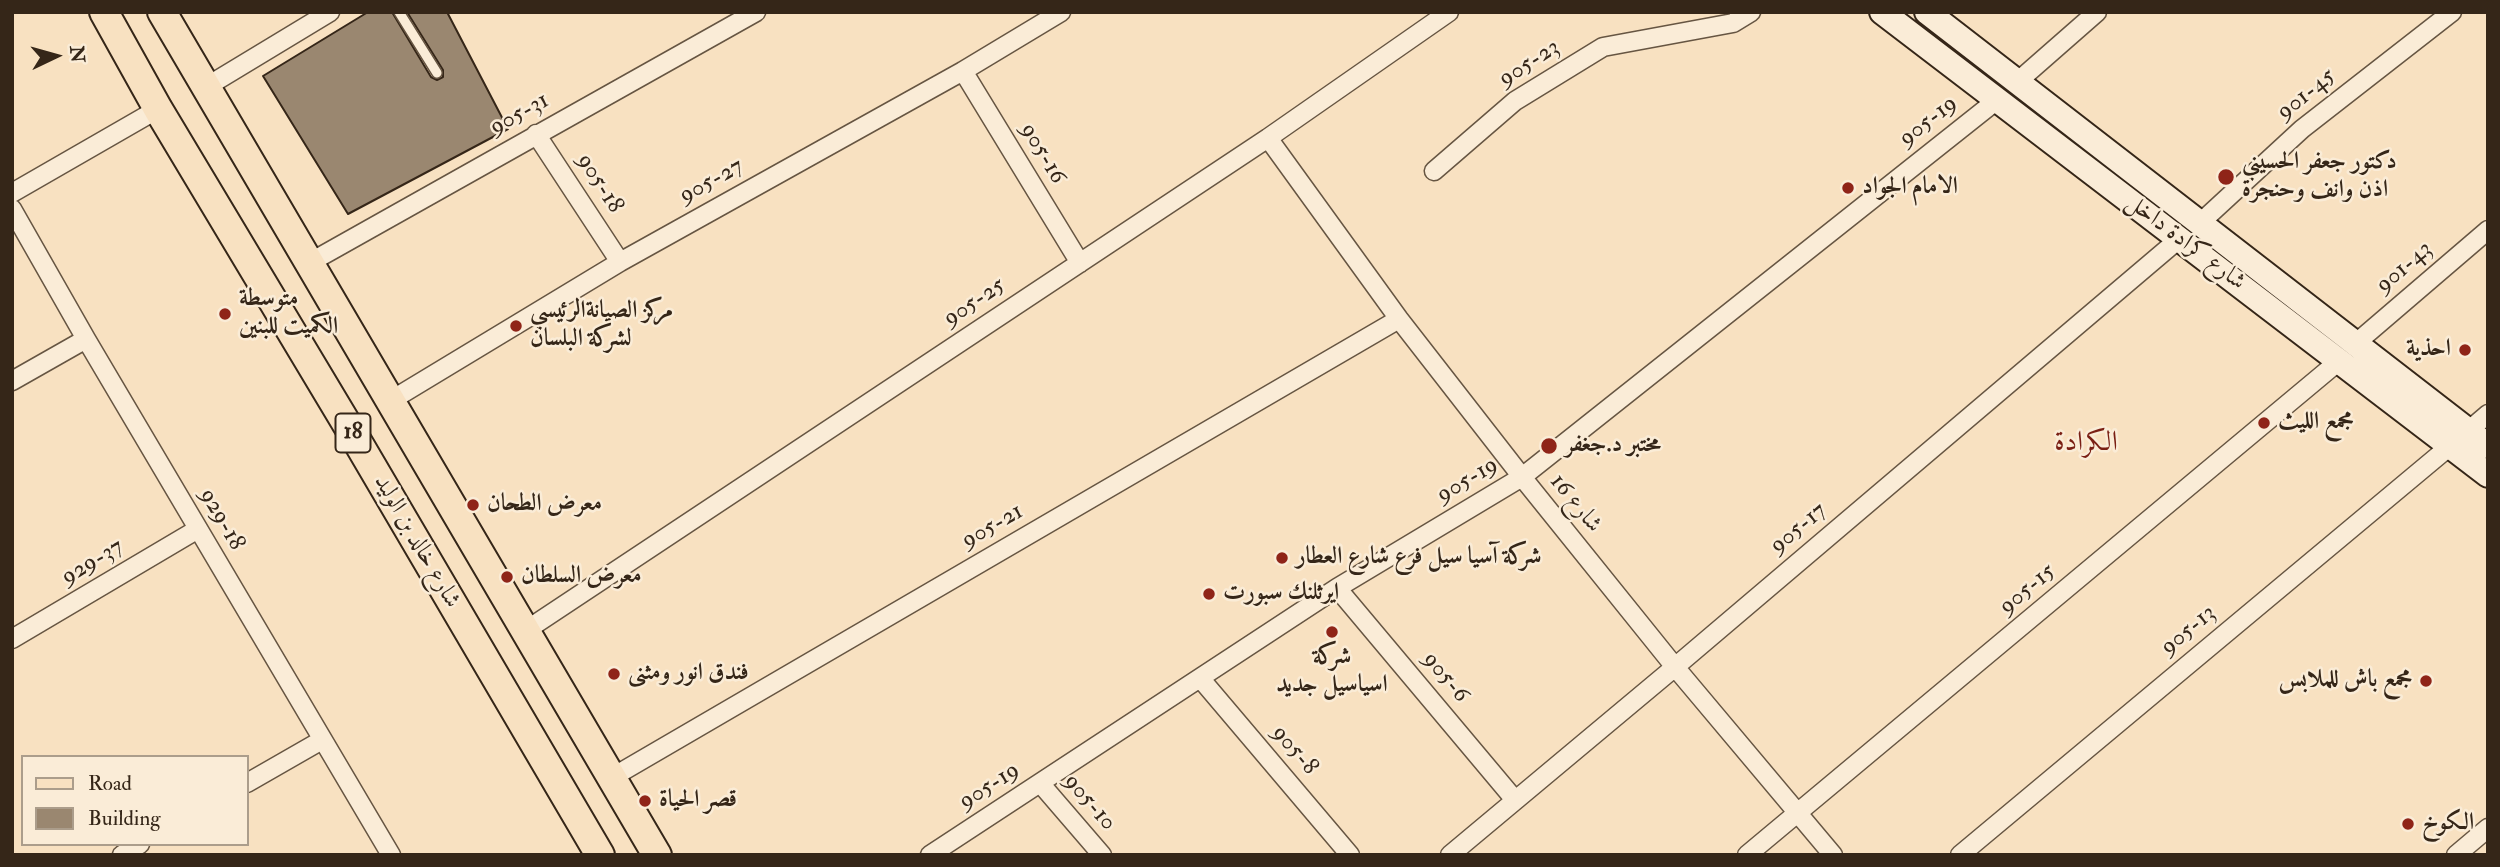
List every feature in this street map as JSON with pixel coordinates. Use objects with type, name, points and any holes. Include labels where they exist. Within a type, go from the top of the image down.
[{"type":"main road","name":"شارع خالد بن الوليد","points":[[104,12],[158,109],[600,855]]},
{"type":"main road","name":"شارع خالد بن الوليد","points":[[162,12],[657,855]]},
{"type":"main road","name":"شارع كرادة داخل","points":[[1882,12],[2179,239],[2347,352]]},
{"type":"main road","name":"شارع كرادة داخل","points":[[1927,12],[2199,224],[2347,352],[2459,438],[2488,475]]},
{"type":"main road","name":"شارع كرادة داخل","points":[[2459,438],[2488,446]]},
{"type":"street","points":[[205,87],[330,12]]},
{"type":"street","name":"905-31","points":[[309,263],[756,12]]},
{"type":"street","name":"905-27","points":[[390,401],[620,262],[963,71],[1061,12]]},
{"type":"street","name":"905-25","points":[[525,631],[1268,138],[1450,12]]},
{"type":"street","name":"905-23","points":[[1434,171],[1515,101],[1604,47],[1733,23],[1751,12]]},
{"type":"street","points":[[2016,83],[2097,12]]},
{"type":"street","name":"901-45","points":[[2199,224],[2302,129],[2452,12]]},
{"type":"street","name":"905-16","points":[[963,71],[1080,263]]},
{"type":"street","name":"905-19","points":[[930,855],[1338,588],[1522,477],[1997,100]]},
{"type":"street","points":[[12,194],[158,109]]},
{"type":"street","name":"905-18","points":[[536,134],[620,262]]},
{"type":"street","name":"شارع 16","points":[[1268,138],[1399,319],[1522,477],[1675,667],[1833,855]]},
{"type":"street","name":"929-18","points":[[12,209],[390,855]]},
{"type":"street","name":"901-43","points":[[2347,352],[2488,230]]},
{"type":"street","name":"905-17","points":[[1450,855],[2179,239]]},
{"type":"street","name":"905-21","points":[[611,778],[1399,319]]},
{"type":"street","points":[[12,381],[86,339]]},
{"type":"street","name":"905-15","points":[[1747,855],[2347,352]]},
{"type":"street","name":"905-13","points":[[1960,855],[2488,414]]},
{"type":"street","name":"929-37","points":[[12,639],[198,529]]},
{"type":"street","name":"905-6","points":[[1338,588],[1516,800]]},
{"type":"street","name":"905-8","points":[[1200,678],[1350,855]]},
{"type":"street","points":[[248,782],[321,740]]},
{"type":"street","name":"905-10","points":[[1040,783],[1102,855]]},
{"type":"street","points":[[2465,852],[2488,828]]},
{"type":"lane","points":[[399,12],[436,73]]},
{"type":"building","points":[[368,12],[392,12],[431,77],[437,80],[443,77],[443,70],[407,12],[447,12],[508,129],[348,214],[263,76]]},
{"type":"place","name":"دكتور جعفر الحسيني اذن وانف وحنجرة","points":[[2226,177]]},
{"type":"place","name":"الامام الجواد","points":[[1848,188]]},
{"type":"place","name":"متوسطة الكميت للبنين","points":[[225,314]]},
{"type":"place","name":"مركز الصيانةالرئيسي لشركة البلسان","points":[[516,326]]},
{"type":"place","name":"احذية","points":[[2465,350]]},
{"type":"place","name":"مجمع الليث","points":[[2264,423]]},
{"type":"place","name":"مختبر د.جغفر","points":[[1549,446]]},
{"type":"place","name":"معرض الطحان","points":[[473,505]]},
{"type":"place","name":"شركة آسيا سيل فرع شارع العطار","points":[[1282,558]]},
{"type":"place","name":"معرض السلطان","points":[[507,577]]},
{"type":"place","name":"ايرثلنك سبورت","points":[[1209,594]]},
{"type":"place","name":"شركة اسياسيل جديد","points":[[1332,632]]},
{"type":"place","name":"فندق انور ومثنى","points":[[614,674]]},
{"type":"place","name":"مجمع باش للملابس","points":[[2426,681]]},
{"type":"place","name":"قصر الحياة","points":[[645,801]]},
{"type":"place","name":"الكوخ","points":[[2408,824]]},
{"type":"district","name":"الكرادة","points":[[2086,444]]}]
